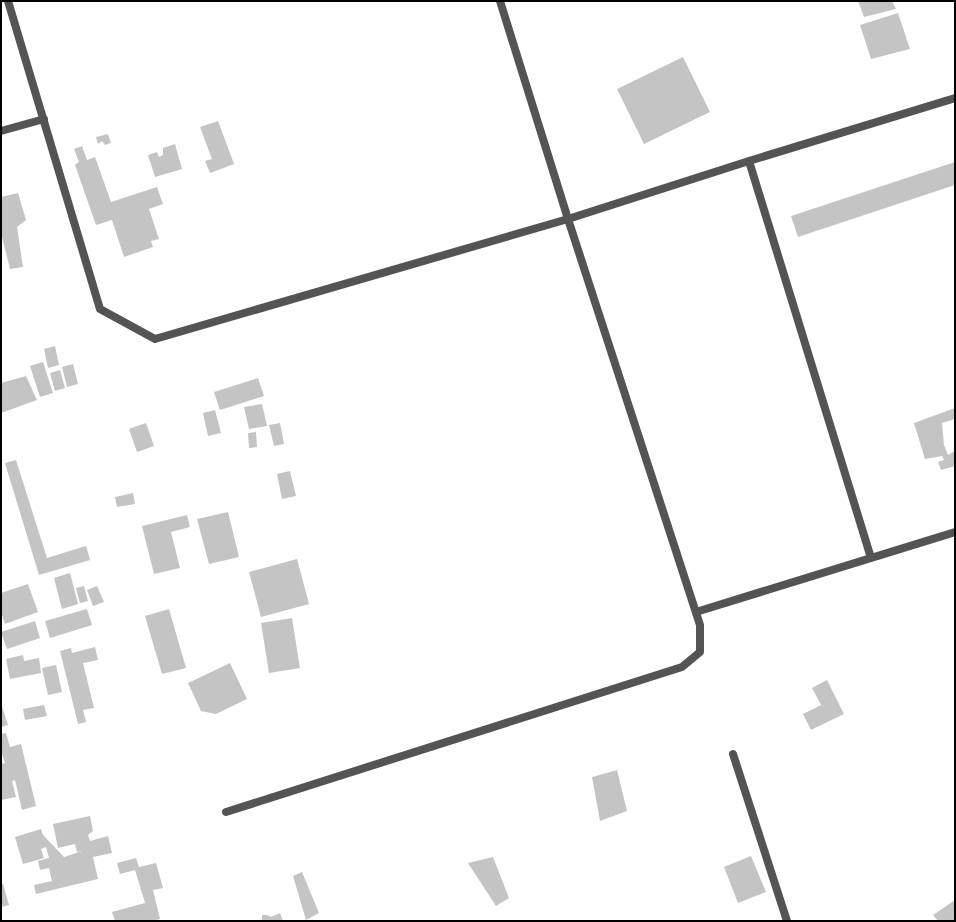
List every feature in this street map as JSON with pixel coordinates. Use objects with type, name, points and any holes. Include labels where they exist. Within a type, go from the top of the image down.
[{"type":"street","points":[[8,1],[100,309],[155,339],[568,219],[749,161],[955,98]]},
{"type":"street","points":[[226,812],[682,667],[700,652],[700,626],[696,612],[568,219],[500,1]]},
{"type":"street","points":[[1,131],[44,119]]},
{"type":"street","points":[[749,161],[872,558]]},
{"type":"street","points":[[696,612],[955,532]]},
{"type":"street","points":[[732,754],[787,921]]},
{"type":"building","points":[[858,1],[892,1],[896,9],[864,17]]},
{"type":"building","points":[[898,13],[910,49],[871,59],[860,25]]},
{"type":"building","points":[[683,57],[710,112],[644,144],[617,89]]},
{"type":"building","points":[[218,121],[234,164],[210,173],[205,161],[212,159],[200,127]]},
{"type":"building","points":[[108,134],[111,143],[105,145],[102,141],[98,144],[96,137]]},
{"type":"building","points":[[175,144],[182,169],[155,177],[148,155],[157,152],[159,157],[163,155],[163,148]]},
{"type":"building","points":[[82,146],[87,160],[95,157],[111,202],[157,187],[163,204],[149,209],[159,239],[151,241],[153,247],[124,257],[112,220],[96,225],[75,165],[79,162],[74,149]]},
{"type":"building","points":[[955,162],[955,185],[798,237],[791,216]]},
{"type":"building","points":[[18,193],[26,220],[17,227],[23,267],[10,269],[2,237],[1,238],[1,197]]},
{"type":"building","points":[[55,346],[59,365],[48,368],[44,349]]},
{"type":"building","points":[[43,362],[53,393],[40,397],[30,366]]},
{"type":"building","points":[[73,364],[78,384],[67,387],[62,367]]},
{"type":"building","points":[[60,370],[65,388],[55,391],[50,373]]},
{"type":"building","points":[[26,376],[37,400],[1,413],[1,383]]},
{"type":"building","points":[[258,378],[264,396],[220,410],[214,392]]},
{"type":"building","points":[[262,404],[267,426],[249,429],[244,407]]},
{"type":"building","points":[[955,408],[955,419],[942,423],[944,445],[948,455],[955,451],[955,466],[941,470],[938,462],[944,460],[942,456],[925,459],[914,423]]},
{"type":"building","points":[[215,410],[221,433],[208,436],[203,413]]},
{"type":"building","points":[[146,423],[154,446],[137,452],[129,429]]},
{"type":"building","points":[[280,423],[284,444],[274,446],[269,425]]},
{"type":"building","points":[[256,432],[257,447],[249,448],[248,433]]},
{"type":"building","points":[[16,460],[47,558],[86,546],[90,560],[39,575],[5,463]]},
{"type":"building","points":[[290,471],[296,496],[282,499],[277,474]]},
{"type":"building","points":[[133,493],[135,504],[117,507],[115,497]]},
{"type":"building","points":[[228,512],[239,557],[209,564],[197,519]]},
{"type":"building","points":[[187,515],[190,527],[171,532],[180,568],[154,574],[142,526]]},
{"type":"building","points":[[297,559],[309,604],[261,617],[249,572]]},
{"type":"building","points":[[70,573],[78,604],[62,609],[54,578]]},
{"type":"building","points":[[28,584],[38,612],[5,624],[1,612],[1,593]]},
{"type":"building","points":[[84,586],[88,601],[80,603],[76,588]]},
{"type":"building","points":[[97,586],[104,602],[93,606],[87,590]]},
{"type":"building","points":[[87,609],[92,625],[50,638],[45,621]]},
{"type":"building","points":[[169,609],[186,668],[162,674],[145,616]]},
{"type":"building","points":[[292,618],[300,668],[269,673],[261,623]]},
{"type":"building","points":[[35,621],[40,638],[7,649],[1,632]]},
{"type":"building","points":[[95,647],[98,660],[83,663],[94,708],[83,710],[86,722],[78,724],[60,651],[71,648],[72,653]]},
{"type":"building","points":[[23,655],[24,661],[39,658],[41,673],[10,679],[6,659]]},
{"type":"building","points":[[230,663],[247,699],[216,714],[201,711],[188,683]]},
{"type":"building","points":[[56,665],[62,692],[48,695],[42,668]]},
{"type":"building","points":[[827,680],[844,714],[811,730],[803,714],[821,705],[812,688]]},
{"type":"building","points":[[1,703],[8,725],[1,727]]},
{"type":"building","points":[[44,705],[47,716],[25,720],[23,709]]},
{"type":"building","points":[[6,733],[10,747],[21,744],[36,806],[22,810],[15,780],[12,781],[16,797],[1,800],[1,764],[5,763],[1,751],[1,734]]},
{"type":"building","points":[[617,770],[627,811],[600,821],[592,777]]},
{"type":"building","points":[[90,816],[93,831],[88,835],[90,841],[108,836],[112,853],[93,857],[98,879],[36,894],[34,885],[52,881],[49,868],[40,870],[38,861],[49,858],[46,847],[41,849],[44,858],[23,864],[15,837],[41,829],[43,835],[64,857],[82,851],[77,852],[75,844],[58,848],[53,824]]},
{"type":"building","points":[[751,856],[766,892],[738,903],[724,867]]},
{"type":"building","points":[[493,857],[509,898],[496,906],[468,863]]},
{"type":"building","points":[[136,858],[139,867],[156,863],[163,888],[153,890],[160,919],[152,921],[115,921],[112,912],[145,903],[135,870],[120,874],[117,863]]},
{"type":"building","points":[[302,872],[319,913],[306,920],[293,876]]},
{"type":"building","points":[[1,884],[3,884],[9,905],[1,907]]},
{"type":"building","points":[[955,900],[955,919],[951,921],[938,921],[933,915]]},
{"type":"building","points":[[280,913],[283,921],[262,921],[262,915],[271,917]]}]
